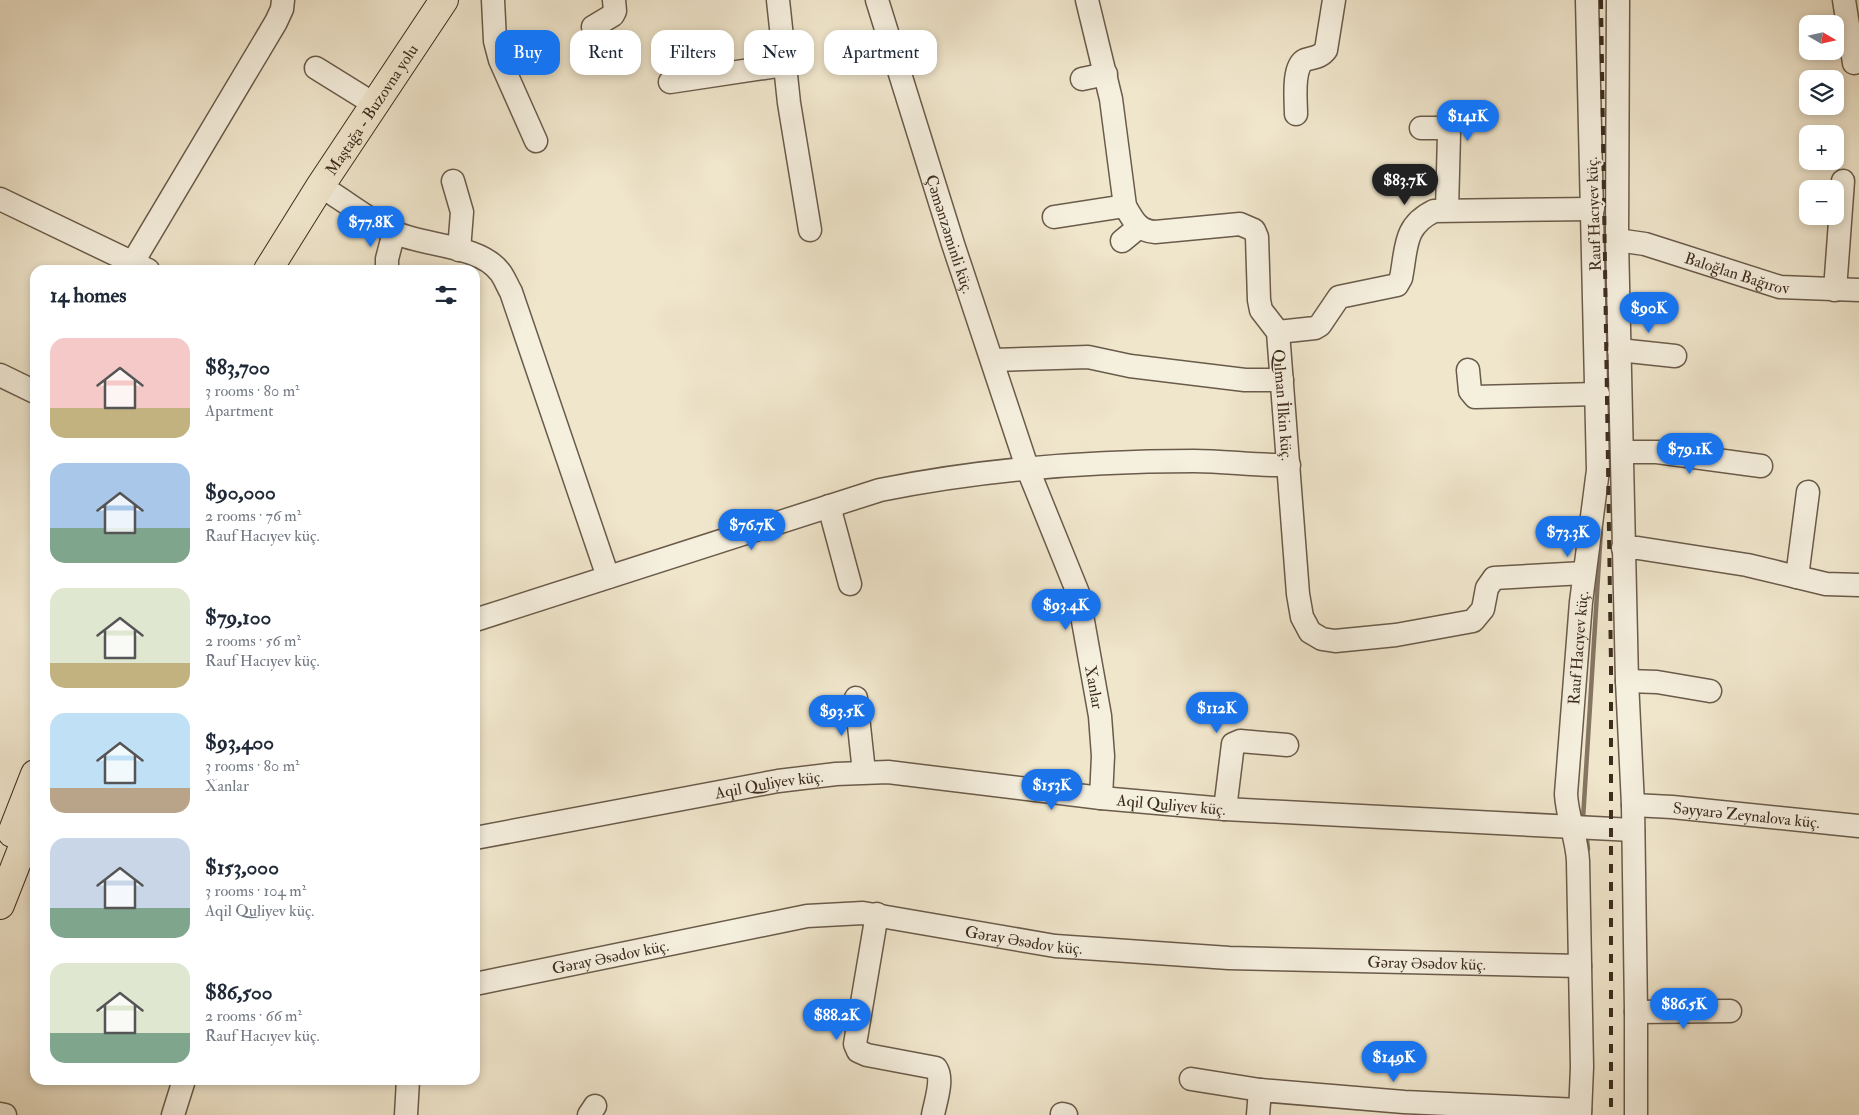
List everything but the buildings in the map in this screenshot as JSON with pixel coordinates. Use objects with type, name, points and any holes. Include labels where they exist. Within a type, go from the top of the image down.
[{"type":"main road","name":"Maştağa - Buzovna yolu","points":[[272,265],[327,190],[374,104],[444,0]]},
{"type":"main road","points":[[289,265],[327,190],[461,0]]},
{"type":"main road","points":[[0,863],[30,787]]},
{"type":"main road","points":[[0,905],[30,829]]},
{"type":"street","points":[[142,265],[276,22],[282,9],[283,0]]},
{"type":"street","points":[[492,0],[495,41],[500,60],[536,141]]},
{"type":"street","points":[[593,27],[613,15],[615,10],[614,0]]},
{"type":"street","points":[[778,0],[781,30]]},
{"type":"street","name":"Çəmənzəminli küç.","points":[[877,0],[1026,467]]},
{"type":"street","name":"Qılman İlkin küç.","points":[[1087,0],[1106,74],[1130,234],[1240,224],[1254,230],[1258,243],[1258,300],[1261,310],[1278,332],[1298,594],[1302,617],[1310,632],[1322,639],[1335,641],[1396,635],[1473,621],[1483,609],[1487,588],[1494,578],[1584,573]]},
{"type":"street","points":[[1296,114],[1296,75],[1303,61],[1322,55],[1326,50],[1334,0]]},
{"type":"street","name":"Rauf Hacıyev küç.","points":[[1580,1113],[1582,1067],[1577,842],[1567,812],[1566,794],[1584,573],[1596,502],[1598,470],[1598,394],[1587,0]]},
{"type":"street","name":"Rauf Hacıyev küç.","points":[[1618,0],[1617,240],[1623,548],[1633,805],[1636,1115]]},
{"type":"street","points":[[1844,0],[1854,63]]},
{"type":"street","points":[[316,68],[374,104]]},
{"type":"street","points":[[670,82],[744,71]]},
{"type":"street","points":[[1082,79],[1106,74]]},
{"type":"street","points":[[785,75],[810,230]]},
{"type":"street","points":[[1421,128],[1442,128],[1449,134],[1447,210]]},
{"type":"street","points":[[453,181],[462,212],[459,250]]},
{"type":"street","points":[[327,190],[394,232],[411,239],[471,253],[490,262],[499,271],[511,292],[608,577]]},
{"type":"street","points":[[0,199],[139,265]]},
{"type":"street","points":[[1054,216],[1126,206]]},
{"type":"street","points":[[1278,332],[1315,328],[1320,325],[1339,297],[1397,285],[1401,278],[1414,223],[1434,211],[1593,209]]},
{"type":"street","points":[[1835,290],[1840,225]]},
{"type":"street","points":[[387,265],[394,232]]},
{"type":"street","name":"Baloğlan Bağırov","points":[[1617,240],[1646,244],[1762,283],[1803,289],[1859,290]]},
{"type":"street","points":[[1619,350],[1675,356]]},
{"type":"street","points":[[992,360],[1088,357],[1130,366],[1226,378],[1262,382],[1282,380]]},
{"type":"street","points":[[1468,370],[1470,391],[1475,397],[1598,394]]},
{"type":"street","points":[[0,375],[30,390]]},
{"type":"street","points":[[1622,452],[1656,452],[1760,466]]},
{"type":"street","points":[[480,618],[880,490],[914,483],[1026,467],[1197,461],[1289,465]]},
{"type":"street","name":"Xanlar","points":[[1026,467],[1078,593],[1100,716],[1103,756],[1101,798]]},
{"type":"street","points":[[1797,577],[1808,492]]},
{"type":"street","points":[[1596,502],[1623,502]]},
{"type":"street","points":[[829,506],[850,584]]},
{"type":"street","points":[[1623,548],[1643,548],[1747,565],[1826,584],[1859,585]]},
{"type":"street","points":[[1627,681],[1657,682],[1710,691]]},
{"type":"street","points":[[856,698],[864,772]]},
{"type":"street","points":[[1225,809],[1233,744],[1240,741],[1287,745]]},
{"type":"street","name":"Aqil Quliyev küç.","points":[[480,837],[778,781],[864,772],[888,772],[1101,798],[1225,809],[1633,830]]},
{"type":"street","name":"Səyyarə Zeynalova küç.","points":[[1633,805],[1672,807],[1859,826]]},
{"type":"street","name":"Gəray Əsədov küç.","points":[[480,983],[807,916],[841,914],[877,914],[1064,946],[1228,958],[1580,966]]},
{"type":"street","points":[[877,914],[855,1044],[858,1052],[867,1055],[936,1068],[939,1072],[939,1079],[933,1115]]},
{"type":"street","points":[[1636,1012],[1730,1011]]},
{"type":"street","points":[[1191,1079],[1260,1090],[1404,1102],[1580,1113]]},
{"type":"street","points":[[173,1115],[182,1085]]},
{"type":"street","points":[[406,1115],[408,1085]]},
{"type":"street","points":[[1258,1115],[1260,1090]]},
{"type":"street","points":[[0,1114],[5,1115]]},
{"type":"street","points":[[1062,1114],[1066,1115]]},
{"type":"waterway","points":[[1583,819],[1601,529]]},
{"type":"waterway","points":[[1587,840],[1588,849]]},
{"type":"railway","points":[[1601,0],[1611,664],[1611,1115]]}]
